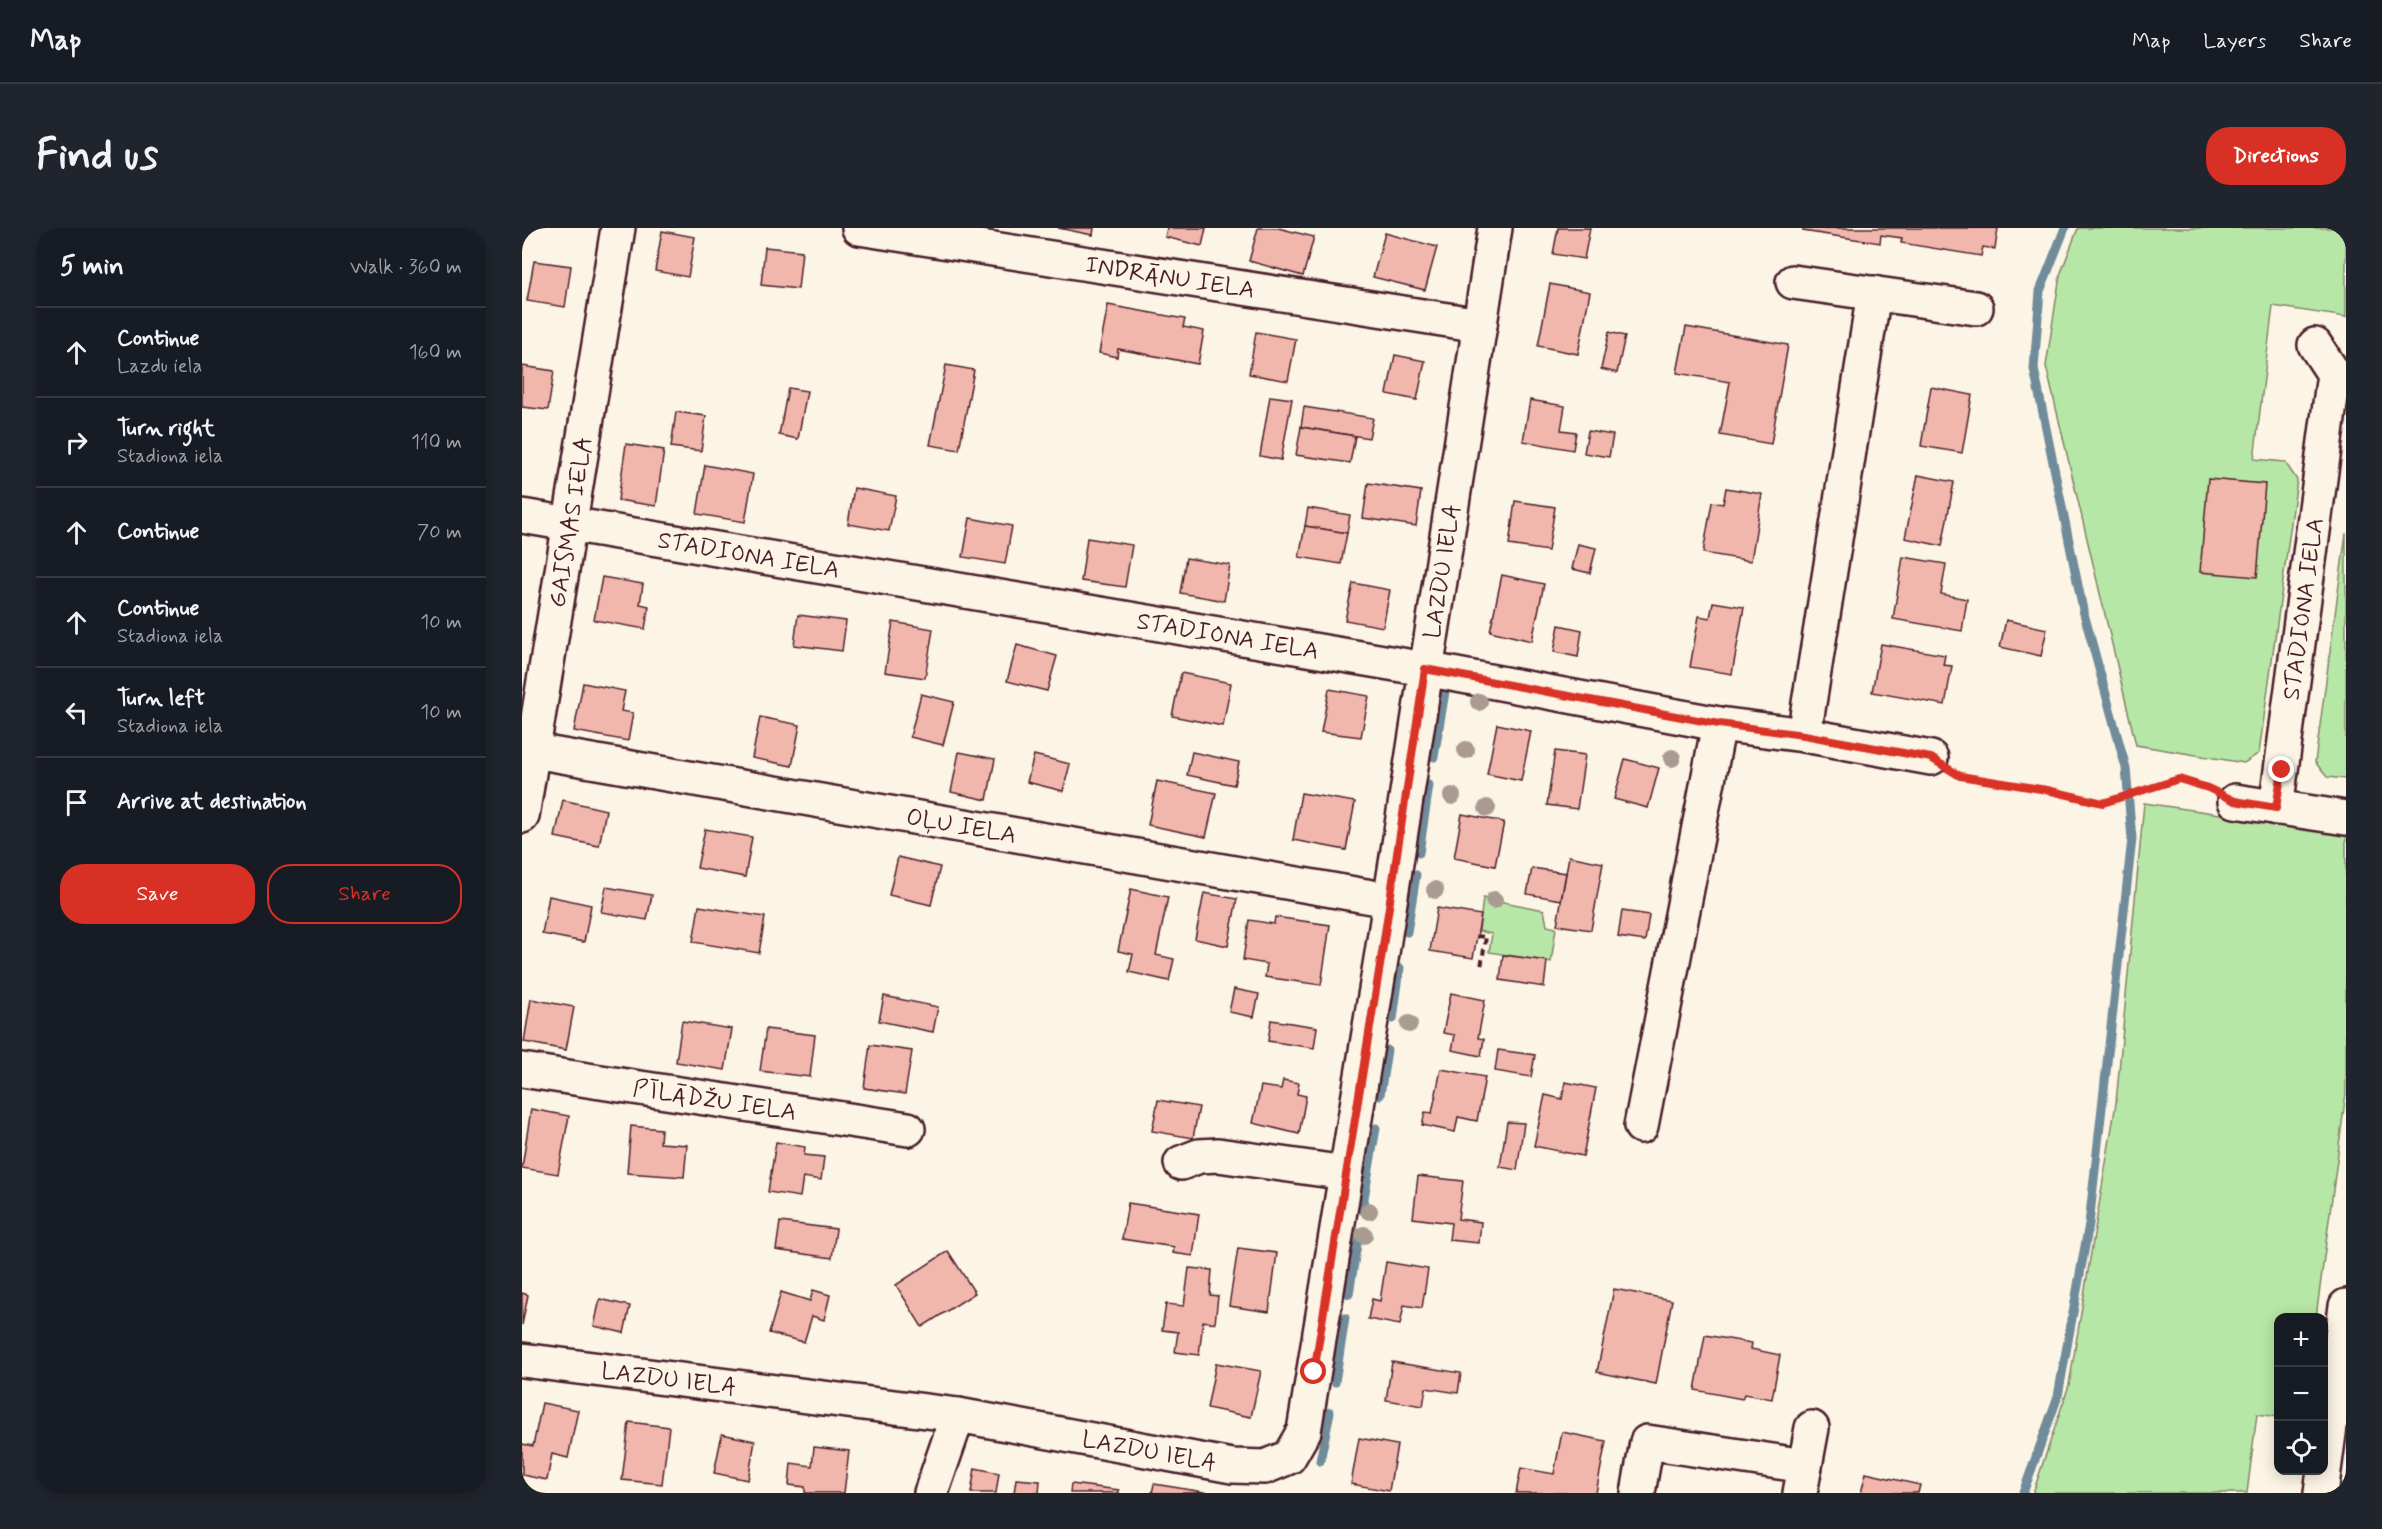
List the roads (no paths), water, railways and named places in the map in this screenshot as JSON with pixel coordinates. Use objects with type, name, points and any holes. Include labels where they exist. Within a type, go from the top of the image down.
[{"type":"street","name":"GAISMAS IELA","points":[[522,816],[618,228]]},
{"type":"street","name":"INDRĀNU IELA","points":[[859,228],[1480,325]]},
{"type":"street","name":"LAZDU IELA","points":[[522,1360],[958,1415],[1232,1466],[1265,1467],[1289,1457],[1304,1431],[1496,228]]},
{"type":"street","points":[[1793,282],[1976,308]]},
{"type":"street","points":[[1804,735],[1874,293]]},
{"type":"street","name":"STADIONA IELA","points":[[2276,808],[2334,374],[2315,345]]},
{"type":"street","name":"STADIONA IELA","points":[[522,516],[1425,669],[1719,724],[1804,735],[1931,758]]},
{"type":"street","points":[[1641,1126],[1719,724]]},
{"type":"street","name":"OĻU IELA","points":[[534,751],[1389,900]]},
{"type":"street","points":[[2235,801],[2346,819]]},
{"type":"street","name":"PĪLĀDŽU IELA","points":[[522,1070],[908,1129]]},
{"type":"street","points":[[1181,1163],[1199,1156],[1218,1155],[1346,1173]]},
{"type":"street","points":[[2320,1493],[2346,1306]]},
{"type":"street","points":[[931,1493],[958,1415]]},
{"type":"street","points":[[1638,1493],[1647,1442],[1802,1479],[1812,1428]]},
{"type":"waterway","points":[[2023,1493],[2058,1396],[2089,1224],[2132,839],[2126,768],[2083,610],[2034,369],[2040,291],[2065,228]]},
{"type":"waterway","points":[[1434,757],[1446,686],[1453,687]]},
{"type":"waterway","points":[[1419,853],[1429,785]]},
{"type":"waterway","points":[[1407,932],[1416,875]]},
{"type":"waterway","points":[[1393,1019],[1400,968]]},
{"type":"waterway","points":[[1380,1095],[1387,1050]]},
{"type":"waterway","points":[[1362,1210],[1376,1128]]},
{"type":"waterway","points":[[1349,1294],[1359,1232]]},
{"type":"waterway","points":[[1335,1382],[1345,1318]]},
{"type":"waterway","points":[[1320,1461],[1330,1412]]}]
